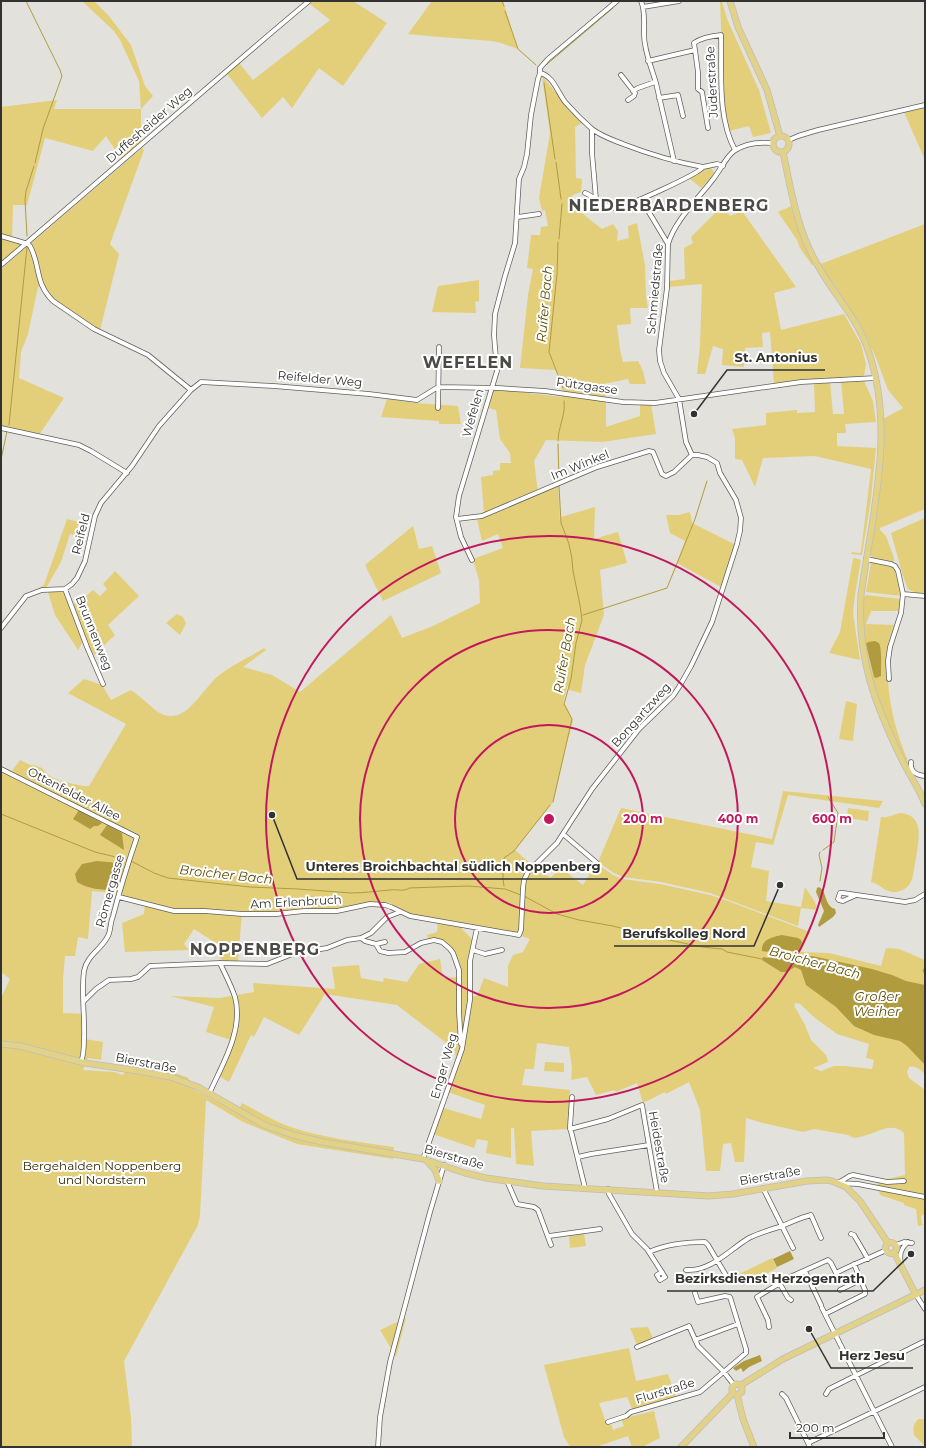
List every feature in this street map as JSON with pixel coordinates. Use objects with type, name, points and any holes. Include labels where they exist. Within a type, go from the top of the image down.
[{"type":"main road","points":[[730,1],[738,27],[767,90],[780,136]]},
{"type":"main road","points":[[780,136],[785,136],[789,140],[789,147],[783,152],[776,150],[773,143],[775,138],[780,136]]},
{"type":"main road","points":[[783,152],[798,218],[805,241],[817,265],[858,326],[868,350],[876,378],[881,420],[881,450],[861,596],[860,617],[862,644],[866,666],[874,693],[901,758],[922,795],[925,804]]},
{"type":"main road","name":"Bierstraße","points":[[1,1044],[20,1046],[81,1062],[164,1076],[185,1082],[264,1125],[293,1136],[424,1160],[469,1174],[507,1181],[543,1186],[715,1196],[813,1180],[826,1180],[846,1187],[860,1201],[888,1243]]},
{"type":"main road","points":[[424,1160],[435,1170],[439,1181]]},
{"type":"main road","points":[[894,1252],[888,1252],[886,1250],[888,1243],[891,1242],[896,1245],[894,1252],[916,1295]]},
{"type":"main road","points":[[754,1447],[732,1387],[778,1362],[925,1290]]},
{"type":"main road","points":[[681,1447],[735,1394],[740,1393],[742,1390],[738,1385]]},
{"type":"street","name":"Duffesheider Weg","points":[[1,265],[309,1]]},
{"type":"street","name":"Wefelen","points":[[457,519],[461,490],[497,371],[494,335],[495,314],[515,243],[518,217],[519,179],[527,154],[531,115],[540,68],[548,59],[617,1]]},
{"type":"street","points":[[642,1],[644,42],[674,161]]},
{"type":"street","points":[[643,7],[679,1]]},
{"type":"street","name":"Jüderstraße","points":[[694,50],[694,43],[721,35],[723,117],[727,132],[735,150]]},
{"type":"street","points":[[648,61],[694,50],[698,72],[698,89],[702,92],[708,128]]},
{"type":"street","points":[[540,74],[544,74],[552,81],[565,101],[592,129],[603,136],[652,155],[674,161],[703,167],[717,164],[723,166]]},
{"type":"street","points":[[621,75],[635,95],[628,100]]},
{"type":"street","points":[[633,91],[655,82]]},
{"type":"street","points":[[659,98],[678,95],[683,116]]},
{"type":"street","points":[[789,140],[818,130],[925,105]]},
{"type":"street","points":[[592,129],[592,153],[596,199]]},
{"type":"street","points":[[735,150],[756,143],[773,143]]},
{"type":"street","name":"Schmiedstraße","points":[[679,399],[664,373],[660,361],[659,350],[667,288],[668,244],[670,237],[690,207],[735,150]]},
{"type":"street","points":[[585,193],[591,195],[609,207],[615,208],[641,199],[700,170],[703,167]]},
{"type":"street","points":[[641,199],[668,244]]},
{"type":"street","points":[[518,217],[539,214]]},
{"type":"street","points":[[1,236],[26,244],[32,250],[42,287],[47,296],[53,301],[94,329],[148,354],[191,390]]},
{"type":"street","points":[[438,408],[439,346]]},
{"type":"street","name":"Pützgasse","points":[[491,388],[545,391],[623,402],[655,402],[801,382],[876,378]]},
{"type":"street","name":"Reifelder Weg","points":[[197,384],[204,382],[247,384],[369,394],[417,400],[438,387]]},
{"type":"street","name":"Reifeld","points":[[65,589],[72,584],[82,569],[98,508],[111,490],[127,473],[155,431],[197,384]]},
{"type":"street","points":[[438,387],[491,388]]},
{"type":"street","points":[[679,399],[686,442],[692,455]]},
{"type":"street","points":[[1,428],[79,445],[127,473]]},
{"type":"street","name":"Im Winkel","points":[[457,519],[482,516],[597,467],[649,451],[653,452],[662,474],[666,476],[674,472],[692,455]]},
{"type":"street","name":"Bongartzweg","points":[[519,935],[521,930],[524,880],[528,872],[557,843],[575,813],[592,789],[639,729],[673,696],[692,666],[712,622],[740,531],[741,518],[739,509],[717,464],[707,457],[692,455]]},
{"type":"street","points":[[457,519],[461,537],[472,560]]},
{"type":"street","points":[[866,559],[895,566],[898,571],[903,594],[901,613],[890,647],[888,661],[889,679]]},
{"type":"street","points":[[1,628],[26,596],[42,590],[65,589]]},
{"type":"street","name":"Brunnenweg","points":[[65,589],[103,684]]},
{"type":"street","points":[[903,594],[925,596]]},
{"type":"street","points":[[911,762],[910,767],[913,772],[918,775],[925,776]]},
{"type":"street","name":"Ottenfelder Allee","points":[[1,768],[137,837]]},
{"type":"street","points":[[563,834],[597,863]]},
{"type":"street","name":"Römergasse","points":[[81,1062],[84,1041],[84,971],[86,963],[92,954],[103,946],[109,934],[128,860],[137,837]]},
{"type":"street","points":[[856,895],[899,902],[910,901],[925,895]]},
{"type":"street","name":"Am Erlenbruch","points":[[119,897],[174,911],[200,911],[235,914],[268,914],[304,911],[337,912],[370,904],[391,907],[410,916],[519,935]]},
{"type":"street","points":[[84,1001],[96,989],[109,980],[131,979],[138,977],[150,966],[220,963],[267,964],[295,953],[327,948],[347,940],[361,938],[371,933],[387,917],[400,912]]},
{"type":"street","name":"Enger Weg","points":[[424,1160],[462,1049],[470,1000],[469,976],[478,928]]},
{"type":"street","points":[[361,938],[365,941],[376,944],[385,942]]},
{"type":"street","points":[[376,944],[380,951],[388,953],[405,952],[421,943],[434,940],[442,942],[450,949],[459,970],[459,1019],[462,1049]]},
{"type":"street","points":[[473,950],[485,954],[492,954],[502,950]]},
{"type":"street","points":[[209,1094],[232,1042],[237,1021],[235,998],[220,963]]},
{"type":"street","points":[[572,1097],[570,1129],[585,1188]]},
{"type":"street","name":"Heidestraße","points":[[570,1129],[608,1119],[642,1105],[657,1192]]},
{"type":"street","points":[[578,1157],[649,1145]]},
{"type":"street","points":[[378,1447],[380,1417],[390,1362],[444,1165]]},
{"type":"street","points":[[837,1183],[844,1180],[848,1176],[853,1175],[887,1182],[904,1180]]},
{"type":"street","points":[[507,1181],[517,1204],[534,1207],[538,1210],[551,1245]]},
{"type":"street","points":[[837,1183],[858,1184],[925,1197]]},
{"type":"street","points":[[763,1188],[793,1248]]},
{"type":"street","points":[[608,1189],[609,1194],[632,1234],[649,1252],[662,1272]]},
{"type":"street","points":[[686,1270],[699,1268],[718,1260],[749,1238],[794,1220],[811,1215],[821,1238]]},
{"type":"street","points":[[548,1236],[600,1229]]},
{"type":"street","points":[[851,1234],[854,1235],[868,1258]]},
{"type":"street","points":[[649,1252],[671,1245],[705,1242],[728,1277]]},
{"type":"street","points":[[896,1245],[904,1242],[910,1243],[903,1247],[900,1253],[902,1269]]},
{"type":"street","points":[[769,1327],[768,1320],[757,1297],[790,1277],[828,1260],[836,1273],[868,1258],[872,1258],[886,1250]]},
{"type":"street","points":[[825,1314],[864,1295],[866,1292],[854,1264]]},
{"type":"street","points":[[805,1271],[892,1447]]},
{"type":"street","points":[[840,1290],[860,1280]]},
{"type":"street","points":[[780,1284],[788,1298],[791,1300]]},
{"type":"street","points":[[695,1293],[698,1305],[729,1296],[738,1324],[695,1340]]},
{"type":"street","points":[[916,1295],[925,1309]]},
{"type":"street","name":"Flurstraße","points":[[608,1422],[626,1416],[632,1412],[698,1393],[746,1352],[738,1324]]},
{"type":"street","points":[[637,1347],[689,1326],[701,1349],[738,1385]]},
{"type":"street","points":[[826,1394],[829,1389],[923,1342]]},
{"type":"street","points":[[782,1394],[786,1398],[809,1445],[925,1387]]},
{"type":"green space","points":[[82,1],[94,1],[109,16],[131,45],[145,86],[153,96],[141,109],[139,81],[120,40],[114,31]]},
{"type":"green space","points":[[314,1],[353,1],[387,23],[343,86],[319,68],[292,108],[283,97],[262,118],[227,74],[239,63],[253,80],[330,20],[310,4]]},
{"type":"green space","points":[[432,1],[503,1],[518,49],[492,41],[408,34]]},
{"type":"green space","points":[[720,1],[722,1],[727,19],[759,90],[771,133],[753,137],[749,126],[729,131],[724,105]]},
{"type":"green space","name":"Bergehalden Noppenberg und Nordstern","points":[[542,76],[564,102],[584,122],[575,127],[576,178],[582,179],[581,192],[572,195],[578,210],[602,229],[613,224],[618,231],[617,241],[629,238],[628,226],[637,223],[645,265],[646,297],[648,308],[630,308],[631,324],[617,325],[623,362],[638,361],[643,371],[646,384],[630,384],[628,379],[603,384],[606,397],[606,427],[640,416],[640,403],[651,404],[656,434],[602,442],[546,440],[534,461],[538,493],[558,485],[560,521],[561,517],[595,507],[594,539],[618,532],[627,563],[600,570],[604,615],[585,665],[581,693],[569,690],[568,685],[563,703],[565,704],[573,721],[553,802],[515,850],[532,865],[535,862],[550,878],[561,868],[583,885],[596,863],[613,875],[622,879],[660,884],[710,895],[728,901],[810,932],[801,952],[829,953],[881,966],[886,948],[899,949],[925,960],[925,1074],[918,1068],[914,1067],[909,1067],[907,1072],[909,1078],[925,1090],[925,1214],[921,1216],[922,1224],[924,1225],[918,1226],[916,1209],[904,1205],[904,1203],[880,1195],[876,1178],[888,1179],[905,1175],[904,1133],[900,1130],[896,1128],[887,1128],[854,1138],[848,1135],[814,1129],[803,1132],[746,1118],[744,1162],[735,1162],[731,1143],[723,1144],[720,1171],[706,1171],[700,1110],[689,1082],[666,1094],[665,1092],[643,1103],[637,1083],[616,1092],[614,1090],[596,1095],[587,1077],[571,1080],[572,1068],[569,1047],[537,1043],[534,1069],[525,1069],[522,1085],[570,1090],[569,1129],[531,1131],[534,1166],[516,1164],[514,1128],[511,1128],[511,1158],[486,1153],[488,1141],[477,1139],[474,1148],[430,1133],[440,1107],[481,1119],[485,1105],[445,1091],[456,1058],[455,1051],[397,1005],[325,994],[299,1035],[264,1017],[254,1037],[251,1035],[229,1082],[219,1076],[234,1041],[206,1032],[214,1007],[170,996],[220,998],[254,992],[253,983],[335,989],[332,967],[359,965],[361,978],[383,982],[384,978],[407,982],[419,964],[440,959],[443,978],[460,977],[456,958],[437,940],[429,942],[427,935],[437,932],[438,920],[408,914],[390,903],[372,902],[337,909],[242,912],[238,961],[224,961],[217,956],[222,947],[194,929],[184,944],[189,950],[125,952],[122,923],[144,914],[145,902],[124,896],[122,894],[92,891],[88,939],[78,937],[75,956],[65,956],[63,979],[63,1013],[86,1014],[85,1039],[103,1042],[101,1060],[88,1058],[83,1070],[114,1072],[123,1075],[129,1063],[161,1068],[189,1078],[186,1085],[237,1113],[242,1103],[276,1121],[314,1134],[394,1147],[393,1159],[297,1144],[243,1122],[206,1100],[200,1215],[198,1225],[124,1361],[131,1418],[132,1447],[1,1447],[1,998],[10,979],[1,972],[1,766],[12,771],[20,760],[30,765],[42,768],[48,775],[60,781],[89,786],[126,724],[68,693],[84,679],[102,685],[111,700],[131,690],[155,710],[165,715],[174,716],[182,713],[190,707],[222,673],[264,648],[266,650],[243,667],[272,675],[300,692],[391,615],[402,638],[433,626],[480,603],[479,580],[473,559],[503,548],[498,534],[482,541],[476,515],[484,512],[481,477],[493,475],[493,471],[500,470],[500,463],[511,463],[510,453],[500,439],[496,410],[489,408],[493,389],[562,397],[563,380],[555,370],[520,368],[528,295],[533,269],[527,268],[531,235],[540,235],[541,227],[548,226],[545,210],[542,211],[539,198],[550,133]],"holes":[[[461,924],[520,933],[521,936],[530,939],[523,952],[513,955],[508,966],[508,987],[484,978],[477,996],[468,996],[469,962],[474,941],[462,929]],[[795,1003],[800,1004],[815,1018],[837,1034],[869,1044],[866,1058],[874,1060],[872,1069],[834,1066],[821,1071],[813,1068],[828,1062],[826,1055],[811,1040],[795,1007],[794,1009]]]},
{"type":"green space","points":[[57,100],[54,109],[141,109],[141,143],[122,160],[106,136],[93,151],[45,138],[27,205],[13,205],[12,238],[1,235],[1,107]]},
{"type":"green space","points":[[925,108],[925,160],[904,112]]},
{"type":"green space","points":[[142,148],[144,150],[110,244],[119,254],[100,330],[54,300],[41,284],[38,287],[28,334],[21,352],[19,378],[64,398],[39,435],[1,426],[1,269]]},
{"type":"green space","points":[[710,167],[715,173],[701,188],[689,178]]},
{"type":"green space","points":[[791,206],[803,242],[814,265],[812,265],[800,248],[797,240],[778,212]]},
{"type":"green space","points":[[721,207],[730,216],[742,211],[796,287],[774,293],[781,330],[844,314],[861,344],[866,364],[864,376],[774,384],[770,332],[762,333],[763,347],[745,348],[744,367],[722,365],[723,349],[713,346],[705,374],[697,374],[700,346],[702,284],[669,287],[669,281],[685,279],[684,248],[693,243],[691,237]]},
{"type":"green space","points":[[925,224],[925,509],[880,528],[886,536],[894,558],[894,561],[892,562],[874,559],[870,552],[880,491],[880,458],[883,419],[903,408],[888,390],[876,358],[860,324],[833,283],[818,265]]},
{"type":"green space","points":[[1,237],[21,243],[22,245],[1,263]]},
{"type":"green space","points":[[479,280],[479,301],[475,302],[476,313],[432,312],[438,286]]},
{"type":"green space","points":[[841,381],[864,381],[873,401],[876,422],[845,424],[846,433],[837,433],[837,446],[876,448],[871,499],[862,555],[851,554],[852,552],[861,552],[871,469],[815,456],[763,458],[755,487],[742,460],[735,459],[735,438],[732,429],[766,425],[766,413],[797,410],[797,413],[815,412],[814,383],[830,382],[833,414],[844,414]]},
{"type":"green space","points":[[387,399],[458,406],[461,424],[439,424],[439,421],[381,417]]},
{"type":"green space","points":[[690,512],[692,523],[736,545],[721,587],[677,563],[685,541],[670,533],[666,515],[679,515]]},
{"type":"green space","points":[[925,518],[925,593],[916,593],[908,589],[891,533]]},
{"type":"green space","points":[[67,519],[79,522],[75,535],[70,534],[61,562],[46,588],[39,588],[44,585]]},
{"type":"green space","points":[[413,526],[419,549],[432,546],[441,573],[383,601],[365,565]]},
{"type":"green space","points":[[855,558],[861,560],[853,613],[860,660],[829,653],[840,632],[853,559]]},
{"type":"green space","points":[[875,562],[894,568],[902,596],[866,592],[871,563]]},
{"type":"green space","points":[[115,571],[139,596],[108,625],[115,635],[94,655],[84,640],[78,650],[55,615],[48,592],[64,592],[71,606],[93,590],[100,596],[107,589],[103,584]]},
{"type":"green space","points":[[866,595],[901,599],[900,611],[871,611],[866,624],[894,625],[889,640],[887,653],[887,681],[895,722],[908,761],[905,762],[880,702],[868,662],[864,641],[863,620],[864,597]]},
{"type":"green space","points":[[177,614],[183,617],[186,623],[180,635],[166,623]]},
{"type":"green space","points":[[846,701],[857,704],[853,741],[839,739]]},
{"type":"green space","points":[[783,791],[883,801],[879,808],[788,795],[773,845],[756,842],[751,867],[769,871],[766,901],[801,907],[805,887],[815,902],[817,910],[801,908],[798,926],[710,893],[661,882],[623,877],[614,873],[598,862],[621,808],[772,839]]},
{"type":"green space","points":[[848,808],[869,811],[868,821],[847,818]]},
{"type":"green space","points":[[901,813],[909,815],[914,819],[919,830],[919,837],[914,872],[911,882],[903,890],[892,892],[871,882],[881,817]]},
{"type":"green space","points":[[545,1062],[564,1063],[564,1072],[544,1071]]},
{"type":"green space","points":[[584,1234],[586,1246],[570,1248],[569,1236]]},
{"type":"green space","points":[[772,1258],[777,1268],[743,1286],[739,1274]]},
{"type":"green space","points":[[406,1318],[396,1357],[380,1330]]},
{"type":"green space","points":[[648,1327],[653,1338],[637,1345],[630,1328]]},
{"type":"green space","points":[[629,1348],[636,1381],[668,1374],[676,1398],[633,1411],[627,1397],[599,1403],[607,1425],[611,1424],[613,1430],[624,1426],[621,1419],[654,1411],[660,1438],[642,1447],[632,1447],[628,1436],[596,1447],[570,1447],[564,1437],[544,1365]]},
{"type":"green space","points":[[919,1419],[924,1419],[925,1422],[925,1446],[914,1435],[914,1426]]},
{"type":"water","points":[[875,641],[879,643],[881,649],[881,676],[876,678],[874,677],[866,644],[868,642]]},
{"type":"water","points":[[79,810],[102,823],[90,829],[73,819]]},
{"type":"water","points":[[107,825],[122,833],[124,850],[100,835]]},
{"type":"water","points":[[97,861],[119,863],[122,865],[115,890],[95,889],[77,882],[75,874],[82,864]]},
{"type":"water","points":[[819,887],[823,890],[828,904],[835,909],[836,913],[819,927],[818,925],[824,911],[816,892],[817,888]]},
{"type":"water","points":[[782,935],[801,940],[802,943],[798,951],[778,949],[769,952],[762,951],[763,944],[768,939]]},
{"type":"water","name":"Großer Weiher","points":[[780,954],[790,957],[796,964],[799,965],[812,958],[804,958],[812,956],[872,969],[906,981],[925,985],[925,1065],[907,1046],[900,1041],[874,1035],[854,1026],[836,1007],[806,985],[801,970],[795,967],[787,972],[781,972],[762,960],[763,957],[768,958]]},
{"type":"water","points":[[790,1251],[794,1259],[777,1267],[773,1259]]},
{"type":"water","points":[[760,1355],[762,1361],[749,1367],[743,1372],[741,1368],[736,1371],[733,1368],[744,1361]]},
{"type":"waterway","points":[[26,1],[62,76],[43,129],[35,163]]},
{"type":"waterway","name":"Ruifer Bach","points":[[502,1],[504,6]]},
{"type":"waterway","points":[[546,65],[613,8]]},
{"type":"waterway","name":"Ruifer Bach","points":[[505,11],[518,49],[536,65]]},
{"type":"waterway","name":"Ruifer Bach","points":[[544,83],[555,159]]},
{"type":"waterway","name":"Ruifer Bach","points":[[556,162],[561,199]]},
{"type":"waterway","points":[[27,236],[25,200],[26,191],[34,166]]},
{"type":"waterway","name":"Ruifer Bach","points":[[559,239],[562,204]]},
{"type":"waterway","name":"Ruifer Bach","points":[[558,242],[557,274],[549,352],[563,388]]},
{"type":"waterway","points":[[9,425],[27,247]]},
{"type":"waterway","name":"Ruifer Bach","points":[[558,441],[564,411],[564,401]]},
{"type":"waterway","points":[[1,460],[7,431]]},
{"type":"waterway","name":"Ruifer Bach","points":[[558,444],[559,481]]},
{"type":"waterway","points":[[583,615],[667,588],[695,519],[707,481]]},
{"type":"waterway","name":"Ruifer Bach","points":[[553,802],[572,719],[564,704],[571,679],[576,643],[582,620],[569,544],[561,523],[559,486]]},
{"type":"waterway","points":[[823,850],[834,842],[838,813],[828,797]]},
{"type":"waterway","name":"Ruifer Bach","points":[[504,886],[502,872],[504,858],[514,851],[550,805]]},
{"type":"waterway","name":"Broicher Bach","points":[[1,814],[95,852],[128,860]]},
{"type":"waterway","points":[[820,852],[819,855],[822,868],[820,881]]},
{"type":"waterway","name":"Broicher Bach","points":[[131,861],[154,873],[168,878],[250,887],[351,893],[403,890],[409,888],[468,886],[505,889],[521,895]]},
{"type":"waterway","name":"Broicher Bach","points":[[524,896],[557,914],[579,920],[613,926],[647,935],[649,937],[702,947],[722,949],[727,952],[762,959]]},
{"type":"waterway","points":[[925,968],[923,970],[925,975]]},
{"type":"place","name":"St. Antonius","points":[[694,414]]},
{"type":"place","name":"Unteres Broichbachtal südlich Noppenberg","points":[[272,815]]},
{"type":"place","name":"Berufskolleg Nord","points":[[780,885]]},
{"type":"place","name":"Bezirksdienst Herzogenrath","points":[[911,1254]]},
{"type":"place","name":"Herz Jesu","points":[[809,1329]]},
{"type":"district","name":"NIEDERBARDENBERG","points":[[669,205]]},
{"type":"district","name":"WEFELEN","points":[[468,362]]},
{"type":"district","name":"NOPPENBERG","points":[[255,949]]}]
